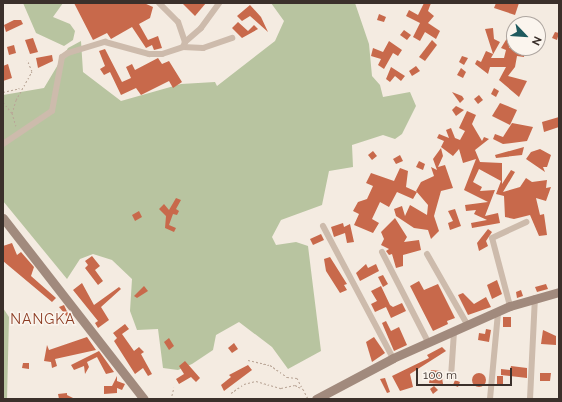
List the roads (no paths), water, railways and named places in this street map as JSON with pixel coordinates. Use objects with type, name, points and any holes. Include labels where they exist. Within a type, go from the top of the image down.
[{"type":"street","points":[[159,3],[178,22],[184,44]]},
{"type":"street","points":[[3,144],[18,137],[52,111],[62,57],[68,53],[105,42],[149,54],[162,54],[184,44],[201,28],[219,3]]},
{"type":"street","points":[[184,44],[203,48],[232,38]]},
{"type":"street","points":[[3,218],[144,399]]},
{"type":"street","points":[[510,306],[492,238],[527,222]]},
{"type":"street","points":[[323,226],[393,358]]},
{"type":"street","points":[[382,252],[428,342]]},
{"type":"street","points":[[427,254],[468,326]]},
{"type":"street","points":[[316,399],[393,358],[428,342],[468,326],[510,306],[559,292]]},
{"type":"street","points":[[530,399],[536,298]]},
{"type":"street","points":[[490,399],[498,312]]},
{"type":"street","points":[[451,377],[454,332]]},
{"type":"district","name":"NANGKA","points":[[43,319]]}]
